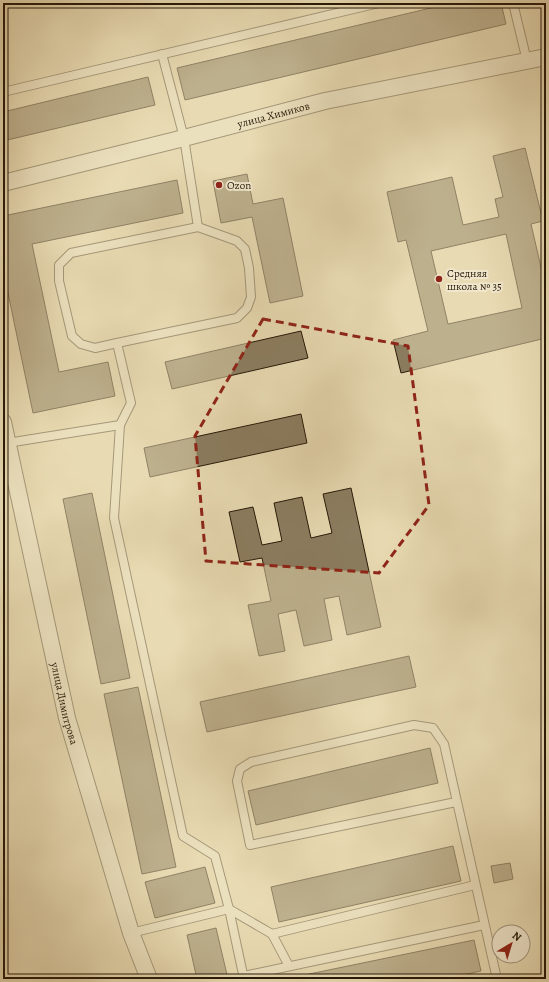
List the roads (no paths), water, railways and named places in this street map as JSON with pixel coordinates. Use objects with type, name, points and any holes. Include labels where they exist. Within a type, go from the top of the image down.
[{"type":"street","name":"улица Химиков","points":[[3,182],[184,138],[325,101],[546,57]]},
{"type":"street","name":"улица Димитрова","points":[[3,422],[67,718],[131,933],[149,979]]},
{"type":"lane","points":[[3,92],[379,3]]},
{"type":"lane","points":[[513,3],[527,61]]},
{"type":"lane","points":[[162,54],[184,138],[198,228]]},
{"type":"lane","points":[[198,228],[237,241],[245,249],[252,296],[247,308],[237,318],[95,348],[81,344],[72,336],[59,282],[59,265],[71,253],[198,228]]},
{"type":"lane","points":[[117,343],[131,403],[120,425],[114,518],[183,836],[215,856],[229,909],[244,978],[289,966],[484,924]]},
{"type":"lane","points":[[7,442],[120,425]]},
{"type":"lane","points":[[456,802],[250,845],[237,781],[240,769],[251,762],[414,725],[433,728],[444,744],[497,979]]},
{"type":"lane","points":[[272,934],[475,885]]},
{"type":"lane","points":[[131,933],[229,909],[272,934],[289,966]]},
{"type":"place","name":"Ozon","points":[[219,185]]},
{"type":"place","name":"Средняя школа № 35","points":[[439,279]]}]
